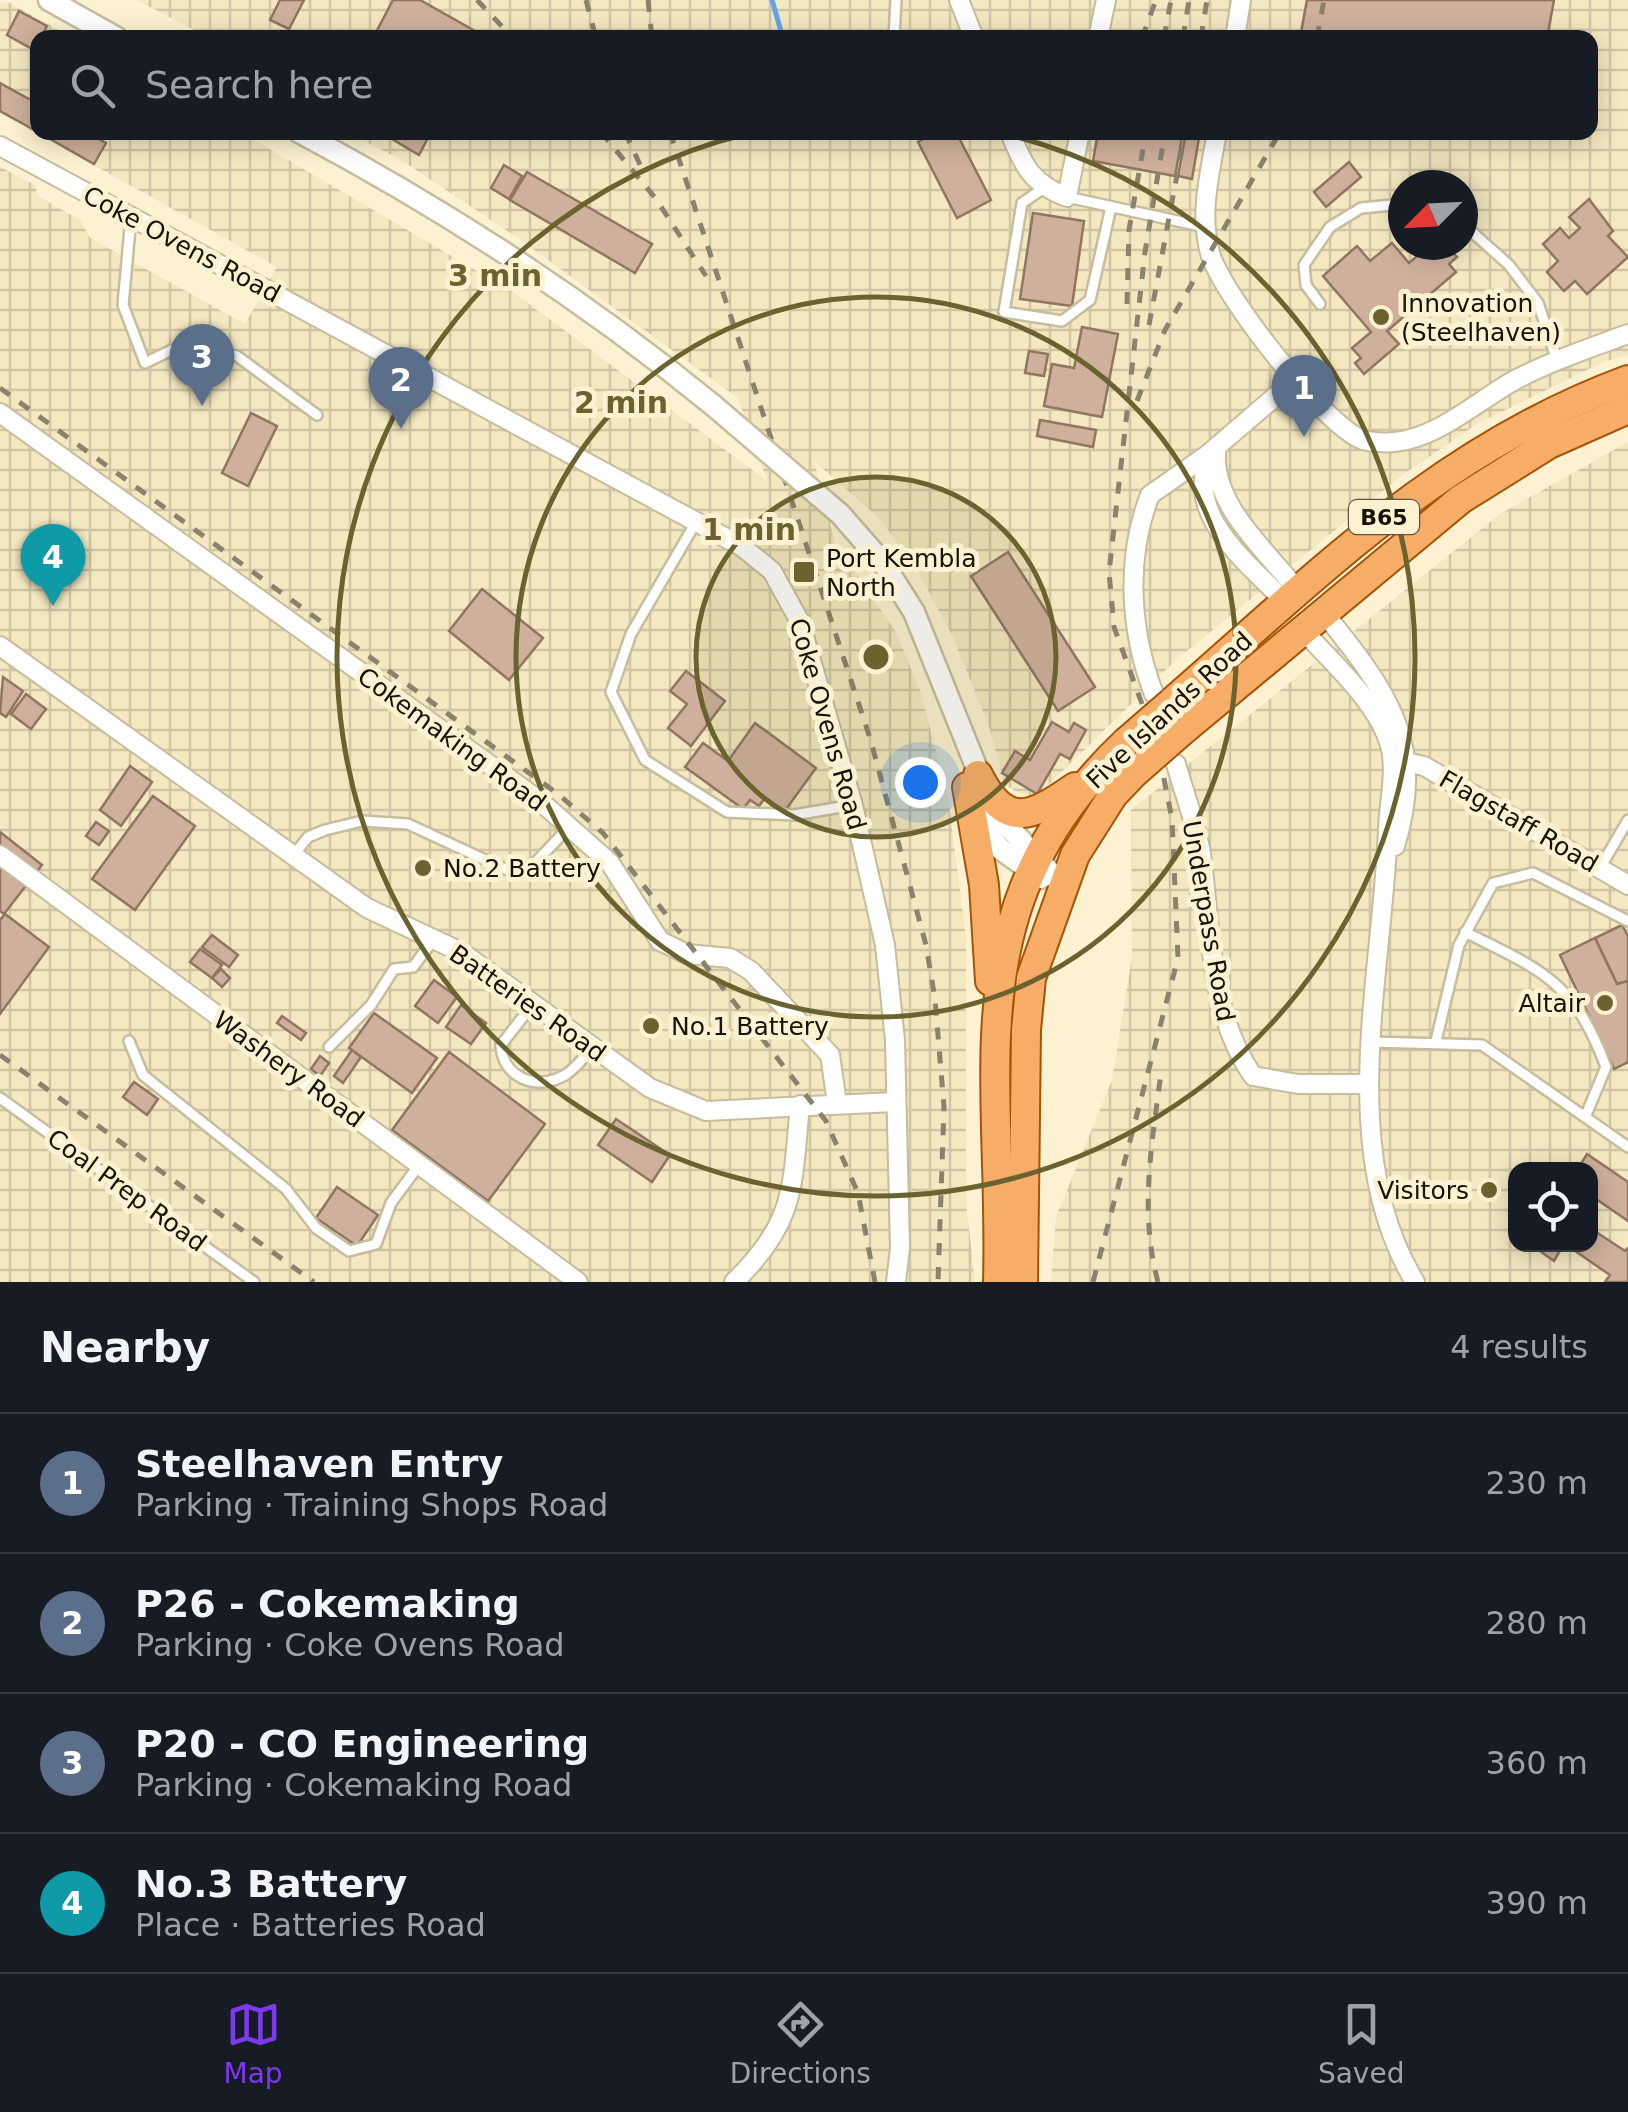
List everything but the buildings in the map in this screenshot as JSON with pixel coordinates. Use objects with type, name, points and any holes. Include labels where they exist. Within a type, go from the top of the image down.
[{"type":"main road","name":"Five Islands Road","points":[[998,1282],[993,1032],[999,977],[1034,868],[1092,776],[1163,698],[1292,598],[1383,518],[1474,452],[1542,415],[1628,380]]},
{"type":"main road","name":"Five Islands Road","points":[[1023,1282],[1028,1000],[1035,959],[1062,885],[1089,831],[1134,773],[1461,498],[1548,444],[1628,409]]},
{"type":"main road","points":[[973,781],[998,805],[1022,814],[1046,806],[1092,776]]},
{"type":"main road","points":[[973,781],[993,1032]]},
{"type":"street","points":[[49,0],[103,30]]},
{"type":"street","points":[[960,0],[971,30]]},
{"type":"street","points":[[1100,30],[1106,0]]},
{"type":"street","points":[[1236,30],[1242,0]]},
{"type":"street","points":[[312,140],[562,294],[714,406],[840,514],[883,563],[914,612],[951,708],[973,781],[1034,868],[1062,885]]},
{"type":"street","points":[[1013,140],[1025,170],[1044,188],[1068,197],[1079,140]]},
{"type":"street","points":[[1216,140],[1205,227],[1223,284],[1244,317],[1297,378],[1334,418],[1362,440],[1392,442],[1421,436],[1558,360],[1628,334]]},
{"type":"street","name":"Coke Ovens Road","points":[[0,146],[696,522],[758,557],[784,587],[822,688],[885,945],[895,1040],[900,1248],[896,1282]]},
{"type":"street","points":[[1163,698],[1139,652],[1134,615],[1135,572],[1145,509],[1157,487],[1220,444],[1297,378]]},
{"type":"street","name":"Cokemaking Road","points":[[0,413],[570,826],[610,863],[660,941],[681,952],[730,958],[751,971],[830,1055],[837,1102]]},
{"type":"street","points":[[1220,444],[1206,468],[1205,504],[1218,528],[1292,598]]},
{"type":"street","points":[[1313,622],[1390,703],[1403,734],[1398,836],[1389,865],[1368,1084],[1376,1182],[1392,1239],[1415,1282]]},
{"type":"street","points":[[1313,622],[1373,712],[1399,761]]},
{"type":"street","name":"Batteries Road","points":[[0,646],[367,908],[462,952],[650,1088],[706,1112],[837,1102],[895,1102]]},
{"type":"street","name":"Flagstaff Road","points":[[1399,761],[1424,766],[1628,886]]},
{"type":"street","name":"Underpass Road","points":[[1176,764],[1202,857],[1208,932],[1228,1028],[1240,1058],[1253,1076],[1298,1084],[1368,1084]]},
{"type":"street","name":"Washery Road","points":[[0,855],[578,1282]]},
{"type":"street","points":[[734,1282],[763,1252],[790,1206],[800,1104]]},
{"type":"lane","points":[[894,30],[896,0]]},
{"type":"lane","points":[[1044,188],[1022,203],[1004,312],[1062,321],[1090,300],[1111,207]]},
{"type":"lane","points":[[1068,197],[1205,227]]},
{"type":"lane","points":[[1320,304],[1306,285],[1304,265],[1330,227],[1361,208],[1388,205]]},
{"type":"lane","points":[[131,217],[123,305],[145,363],[182,345],[237,356],[317,414]]},
{"type":"lane","points":[[1478,237],[1509,264],[1538,303],[1558,360]]},
{"type":"lane","points":[[696,522],[631,634],[611,692],[645,760],[727,812],[794,815],[853,805]]},
{"type":"lane","points":[[1600,868],[1628,820]]},
{"type":"lane","points":[[293,856],[308,836],[325,830],[362,822],[408,824],[507,870],[534,864],[570,826]]},
{"type":"lane","points":[[1436,1040],[1465,932],[1493,883],[1533,873],[1628,921]]},
{"type":"lane","points":[[1465,932],[1540,970],[1570,994],[1606,1067],[1586,1115]]},
{"type":"lane","points":[[329,1047],[371,1005],[394,968],[414,967],[434,939]]},
{"type":"lane","points":[[534,1004],[500,1045],[502,1060],[517,1076],[531,1082],[567,1075],[593,1046]]},
{"type":"lane","points":[[1372,1042],[1436,1040],[1482,1045],[1628,1147]]},
{"type":"lane","points":[[129,1041],[142,1075],[286,1190],[316,1228],[349,1251],[376,1244],[391,1203],[420,1165]]},
{"type":"lane","name":"Coal Prep Road","points":[[0,1098],[254,1282]]},
{"type":"shaded area","points":[[137,0],[1628,0],[1628,355],[1603,362],[1477,424],[1400,477],[1176,660],[1033,800],[1005,785],[989,726],[953,637],[918,571],[880,519],[814,461],[835,543],[896,632],[921,693],[948,798],[966,938],[966,1202],[975,1282],[0,1282],[0,167],[35,185],[38,196],[80,220],[90,238],[245,324],[277,267],[49,140],[254,140],[513,292],[767,481],[738,398],[512,234],[398,158],[362,140],[1598,140],[1598,30],[194,30]]},
{"type":"shaded area","points":[[8,2],[59,30],[30,30],[30,130],[0,113],[0,4]]},
{"type":"shaded area","points":[[1628,442],[1628,1282],[1051,1282],[1056,1217],[1112,1080],[1132,957],[1131,810],[1500,514]]},
{"type":"waterway","points":[[772,0],[781,30]]},
{"type":"railway","points":[[477,0],[505,30]]},
{"type":"railway","points":[[586,0],[594,30]]},
{"type":"railway","points":[[648,0],[651,30]]},
{"type":"railway","points":[[1145,30],[1156,0]]},
{"type":"railway","points":[[1165,30],[1171,0]]},
{"type":"railway","points":[[1184,30],[1189,0]]},
{"type":"railway","points":[[1202,30],[1207,0]]},
{"type":"railway","points":[[1318,30],[1324,0]]},
{"type":"railway","points":[[608,140],[656,199],[706,276]]},
{"type":"railway","points":[[629,140],[641,167]]},
{"type":"railway","points":[[673,140],[870,738],[926,945],[944,1107],[938,1282]]},
{"type":"railway","points":[[1127,304],[1129,230],[1145,140]]},
{"type":"railway","points":[[1142,704],[1114,627],[1109,572],[1145,252],[1164,140]]},
{"type":"railway","points":[[1149,325],[1184,140]]},
{"type":"railway","points":[[1137,401],[1165,330],[1275,140]]},
{"type":"railway","points":[[0,388],[558,794],[603,833],[826,1121],[858,1193],[875,1282]]},
{"type":"railway","points":[[1093,1282],[1178,958],[1172,819],[1163,774]]},
{"type":"railway","points":[[0,1055],[314,1282]]},
{"type":"railway","points":[[1158,1282],[1148,1204],[1161,1073]]},
{"type":"place","name":"Innovation (Steelhaven)","points":[[1381,317]]},
{"type":"place","name":"P20 - CO Engineering","points":[[202,406]]},
{"type":"place","name":"P26 - Cokemaking","points":[[401,429]]},
{"type":"place","name":"Steelhaven Entry","points":[[1304,437]]},
{"type":"place","name":"Port Kembla North","points":[[804,572]]},
{"type":"place","name":"No.3 Battery","points":[[53,606]]},
{"type":"place","name":"No.2 Battery","points":[[423,868]]},
{"type":"place","name":"Altair","points":[[1605,1003]]},
{"type":"place","name":"No.1 Battery","points":[[651,1026]]},
{"type":"place","name":"Visitors","points":[[1489,1190]]}]
